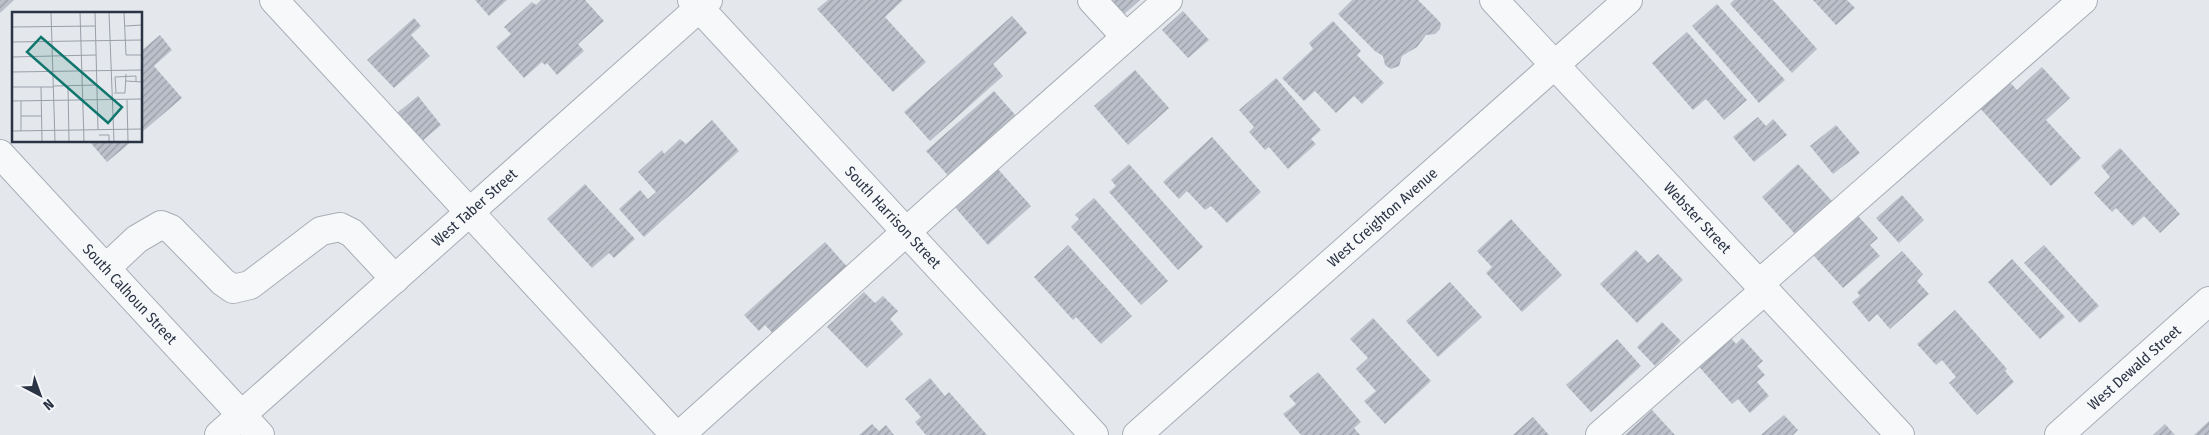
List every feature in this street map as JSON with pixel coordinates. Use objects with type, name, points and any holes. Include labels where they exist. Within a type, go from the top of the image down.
[{"type":"street","points":[[274,0],[675,435]]},
{"type":"street","points":[[1092,0],[1126,37]]},
{"type":"street","points":[[680,435],[906,231],[1168,0]]},
{"type":"street","name":"Webster Street","points":[[1494,0],[1900,435]]},
{"type":"street","name":"West Creighton Avenue","points":[[1137,435],[1628,0]]},
{"type":"street","points":[[1600,435],[2082,0]]},
{"type":"street","name":"West Taber Street","points":[[220,435],[250,425],[395,279],[700,2]]},
{"type":"street","name":"South Harrison Street","points":[[700,2],[906,231],[1094,435]]},
{"type":"street","name":"South Calhoun Street","points":[[0,154],[250,425]]},
{"type":"street","points":[[106,268],[138,239],[161,225],[171,229],[223,282],[233,289],[250,285],[321,231],[340,227],[352,233],[395,279]]},
{"type":"street","name":"West Dewald Street","points":[[2059,435],[2209,301]]},
{"type":"building","points":[[0,0],[14,0],[0,13]]},
{"type":"building","points":[[475,0],[507,0],[489,16]]},
{"type":"building","points":[[541,0],[585,0],[604,21],[578,44],[584,51],[557,75],[547,63],[545,65],[542,62],[524,78],[496,47],[511,34],[504,27],[532,2],[536,5]]},
{"type":"building","points":[[828,0],[903,0],[885,17],[926,62],[893,92],[817,9]]},
{"type":"building","points":[[1107,0],[1140,0],[1122,16]]},
{"type":"building","points":[[1352,0],[1418,0],[1438,20],[1441,24],[1440,29],[1435,34],[1426,35],[1417,47],[1402,56],[1399,66],[1391,69],[1385,65],[1383,56],[1375,51],[1338,14]]},
{"type":"building","points":[[1734,0],[1773,0],[1817,49],[1792,73],[1730,4]]},
{"type":"building","points":[[1813,0],[1847,0],[1855,8],[1836,25]]},
{"type":"building","points":[[1717,4],[1785,80],[1759,103],[1692,26]]},
{"type":"building","points":[[1183,11],[1209,40],[1188,58],[1162,30]]},
{"type":"building","points":[[1012,16],[1027,33],[993,64],[1003,76],[930,141],[904,112]]},
{"type":"building","points":[[414,18],[421,26],[411,35],[430,56],[394,88],[367,60]]},
{"type":"building","points":[[1333,21],[1361,51],[1357,55],[1384,83],[1362,104],[1354,96],[1336,113],[1315,91],[1304,101],[1282,78],[1313,49],[1309,43]]},
{"type":"building","points":[[1687,32],[1747,100],[1724,120],[1706,99],[1693,110],[1652,63]]},
{"type":"building","points":[[160,35],[172,50],[154,66],[182,98],[142,132],[142,50]]},
{"type":"building","points":[[2042,67],[2070,98],[2046,120],[2081,158],[2051,186],[1978,106],[2007,79],[2017,90]]},
{"type":"building","points":[[1135,70],[1169,108],[1128,145],[1094,106]]},
{"type":"building","points":[[1276,78],[1321,130],[1311,139],[1316,144],[1288,169],[1269,147],[1265,150],[1249,132],[1254,127],[1239,110]]},
{"type":"building","points":[[994,91],[1017,117],[953,181],[926,151]]},
{"type":"building","points":[[418,96],[441,125],[421,142],[397,113]]},
{"type":"building","points":[[1758,117],[1766,126],[1773,119],[1787,135],[1754,162],[1733,137]]},
{"type":"building","points":[[712,120],[739,151],[644,237],[619,209],[640,190],[648,199],[656,192],[638,172],[662,150],[664,154],[680,139],[686,144]]},
{"type":"building","points":[[1836,125],[1860,153],[1833,174],[1810,146]]},
{"type":"building","points":[[1212,137],[1261,192],[1227,223],[1211,206],[1205,210],[1187,191],[1179,199],[1163,182]]},
{"type":"building","points":[[90,142],[131,142],[107,162]]},
{"type":"building","points":[[2120,148],[2180,214],[2160,233],[2144,216],[2133,226],[2116,208],[2112,212],[2094,193],[2110,177],[2101,166]]},
{"type":"building","points":[[1129,164],[1203,247],[1178,270],[1109,192],[1116,186],[1111,180]]},
{"type":"building","points":[[1798,164],[1832,201],[1795,234],[1762,197]]},
{"type":"building","points":[[997,168],[1031,206],[988,245],[954,206]]},
{"type":"building","points":[[585,184],[635,239],[614,258],[609,253],[592,268],[547,219]]},
{"type":"building","points":[[1902,195],[1924,220],[1899,243],[1876,218]]},
{"type":"building","points":[[1094,198],[1168,281],[1141,305],[1071,227],[1079,219],[1075,215]]},
{"type":"building","points":[[1858,216],[1878,238],[1870,245],[1880,256],[1843,288],[1814,256]]},
{"type":"building","points":[[1511,219],[1562,275],[1522,312],[1486,273],[1492,267],[1477,251]]},
{"type":"building","points":[[825,242],[851,271],[777,338],[765,325],[759,331],[744,315]]},
{"type":"building","points":[[1068,245],[1132,316],[1101,344],[1076,317],[1073,320],[1034,277]]},
{"type":"building","points":[[2044,245],[2099,306],[2080,323],[2024,263]]},
{"type":"building","points":[[1636,250],[1648,263],[1658,254],[1683,280],[1637,323],[1600,284]]},
{"type":"building","points":[[1902,251],[1923,274],[1917,281],[1929,294],[1890,329],[1877,314],[1869,322],[1852,302],[1860,296],[1857,292]]},
{"type":"building","points":[[2012,259],[2065,317],[2040,339],[1988,282]]},
{"type":"building","points":[[1450,282],[1482,317],[1438,357],[1406,321]]},
{"type":"building","points":[[864,292],[875,303],[883,296],[898,311],[890,319],[903,334],[867,368],[827,327]]},
{"type":"building","points":[[1955,310],[2007,369],[2005,371],[2014,382],[1977,415],[1949,383],[1956,377],[1942,360],[1936,365],[1917,344]]},
{"type":"building","points":[[1373,318],[1431,381],[1385,424],[1364,401],[1376,391],[1356,369],[1368,358],[1350,339]]},
{"type":"building","points":[[1662,322],[1681,341],[1655,366],[1637,347]]},
{"type":"building","points":[[1727,333],[1736,344],[1742,338],[1763,361],[1757,366],[1765,375],[1757,382],[1769,396],[1750,413],[1738,399],[1732,404],[1694,361]]},
{"type":"building","points":[[1617,339],[1641,366],[1591,412],[1566,385]]},
{"type":"building","points":[[1318,372],[1361,422],[1354,428],[1360,435],[1301,435],[1283,414],[1296,404],[1289,396]]},
{"type":"building","points":[[930,378],[945,396],[949,392],[987,435],[926,435],[915,422],[921,417],[905,399]]},
{"type":"building","points":[[1652,410],[1675,435],[1625,435]]},
{"type":"building","points":[[1784,415],[1798,430],[1793,435],[1761,435]]},
{"type":"building","points":[[1533,417],[1549,435],[1513,435]]},
{"type":"building","points":[[2209,421],[2209,435],[2194,435]]},
{"type":"building","points":[[872,424],[879,431],[886,425],[894,435],[859,435]]},
{"type":"building","points":[[2165,424],[2175,435],[2153,435]]}]
